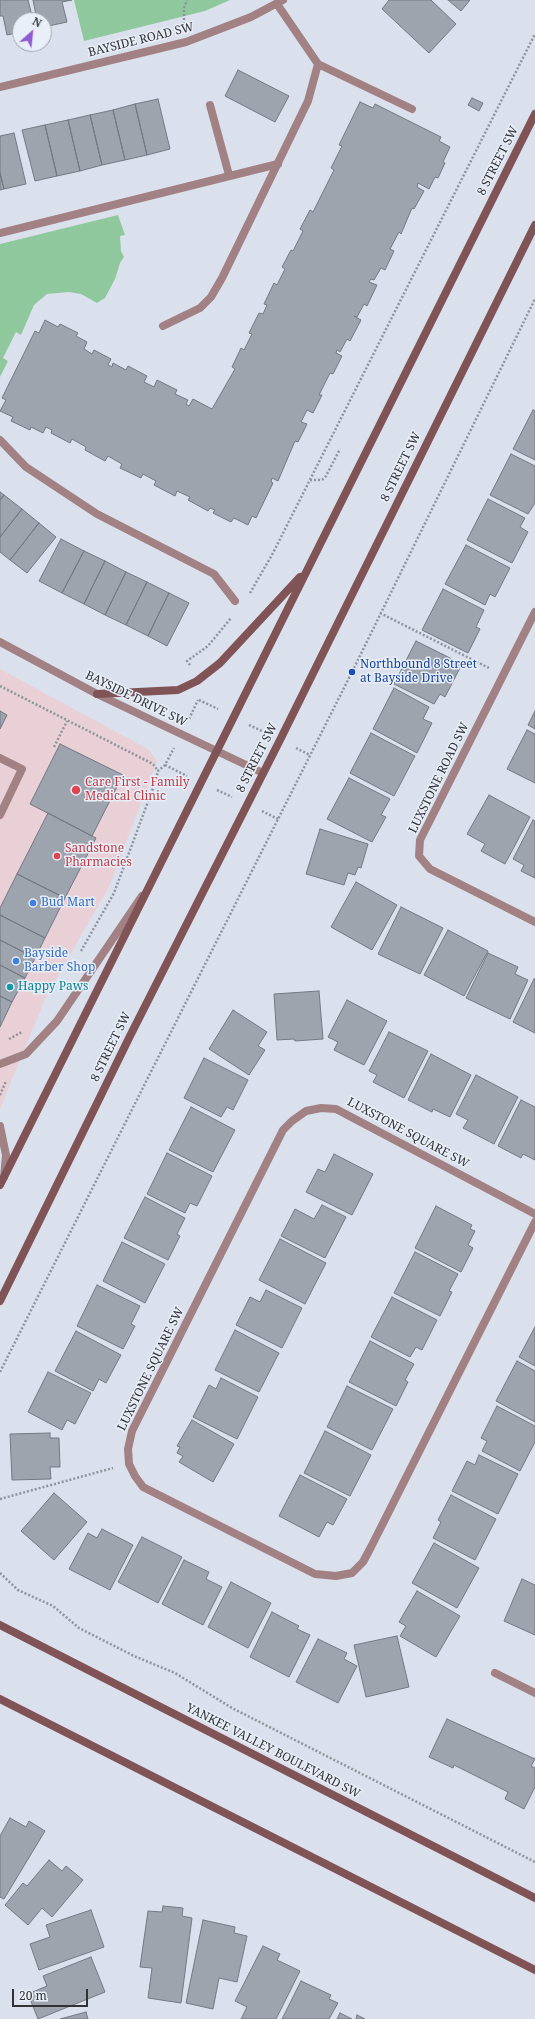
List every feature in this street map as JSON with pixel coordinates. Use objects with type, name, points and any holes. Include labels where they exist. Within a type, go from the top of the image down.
[{"type":"main road","name":"8 STREET SW","points":[[2,1182],[200,782],[535,114]]},
{"type":"main road","name":"8 STREET SW","points":[[0,1301],[130,1034],[248,804],[535,225]]},
{"type":"main road","points":[[97,694],[178,690],[197,681],[220,663],[306,570]]},
{"type":"main road","name":"YANKEE VALLEY BOULEVARD SW","points":[[0,1625],[535,1898]]},
{"type":"main road","points":[[0,1699],[535,1970]]},
{"type":"street","name":"BAYSIDE ROAD SW","points":[[0,87],[186,42],[251,17],[280,2]]},
{"type":"street","points":[[280,2],[318,64],[412,109]]},
{"type":"street","points":[[163,326],[200,308],[211,297],[222,278],[308,101],[318,64]]},
{"type":"street","points":[[210,105],[230,175]]},
{"type":"street","points":[[0,233],[278,164]]},
{"type":"street","points":[[0,440],[26,467],[97,514],[214,574],[235,601]]},
{"type":"street","name":"LUXSTONE ROAD SW","points":[[535,612],[420,840],[419,856],[430,869],[535,922]]},
{"type":"street","name":"BAYSIDE DRIVE SW","points":[[0,642],[97,694],[263,773]]},
{"type":"street","points":[[0,758],[22,769],[0,815]]},
{"type":"street","points":[[0,1064],[26,1054],[57,1020],[149,885]]},
{"type":"street","name":"LUXSTONE SQUARE SW","points":[[535,1214],[336,1109],[321,1108],[306,1112],[292,1121],[283,1130],[132,1431],[128,1449],[129,1464],[135,1476],[143,1487],[315,1574],[336,1576],[352,1573],[363,1562],[371,1547],[535,1222]]},
{"type":"street","points":[[0,1126],[6,1155],[2,1182]]},
{"type":"street","points":[[495,1673],[535,1693]]},
{"type":"path","points":[[186,42],[183,14],[187,0]]},
{"type":"path","points":[[247,596],[273,553],[535,34]]},
{"type":"path","points":[[0,1372],[310,755],[535,299]]},
{"type":"path","points":[[310,480],[322,480],[326,476],[340,449]]},
{"type":"path","points":[[80,953],[114,893],[155,783],[158,771],[165,765],[203,692],[187,661],[208,646],[236,612]]},
{"type":"path","points":[[380,613],[503,675]]},
{"type":"path","points":[[0,686],[153,764],[158,771]]},
{"type":"path","points":[[199,700],[310,755]]},
{"type":"path","points":[[54,747],[67,721]]},
{"type":"path","points":[[165,765],[278,819]]},
{"type":"path","points":[[9,1039],[24,1030]]},
{"type":"path","points":[[0,1499],[129,1464]]},
{"type":"path","points":[[0,1573],[18,1590],[53,1606],[79,1628],[134,1656],[175,1673],[232,1708],[535,1862]]},
{"type":"shaded area","points":[[0,669],[148,749],[157,761],[110,885],[46,997],[0,1109]]},
{"type":"green space","points":[[74,0],[230,0],[205,11],[84,41]]},
{"type":"green space","points":[[118,215],[125,235],[120,236],[121,251],[124,257],[105,298],[97,303],[81,294],[69,292],[47,294],[34,305],[21,335],[16,332],[3,358],[8,361],[0,377],[0,244]]},
{"type":"building","points":[[0,0],[28,0],[31,12],[12,12],[12,34],[7,35],[3,16],[0,16]]},
{"type":"building","points":[[33,0],[72,0],[62,2],[67,22],[52,25],[52,12],[35,12]]},
{"type":"building","points":[[389,0],[431,0],[456,24],[429,53],[382,9]]},
{"type":"building","points":[[448,0],[470,0],[461,11]]},
{"type":"building","points":[[238,70],[289,96],[275,122],[225,96]]},
{"type":"building","points":[[472,98],[483,103],[479,111],[468,105]]},
{"type":"building","points":[[158,99],[170,149],[147,155],[135,104]]},
{"type":"building","points":[[360,102],[373,108],[375,104],[441,137],[439,141],[450,147],[438,178],[435,177],[429,189],[418,183],[417,187],[424,191],[414,209],[412,208],[401,234],[399,232],[390,249],[394,251],[385,270],[381,268],[374,280],[371,279],[369,282],[377,285],[367,306],[364,304],[357,317],[354,316],[361,320],[350,341],[347,339],[340,352],[337,350],[336,353],[342,356],[333,374],[330,373],[319,395],[322,395],[313,413],[307,410],[301,422],[307,424],[298,442],[295,441],[278,481],[272,478],[271,482],[273,483],[256,518],[252,516],[248,525],[234,518],[231,522],[213,513],[215,510],[210,508],[208,511],[188,500],[190,497],[177,491],[175,496],[154,485],[156,481],[143,474],[141,478],[120,468],[122,464],[108,456],[105,461],[85,450],[86,447],[72,439],[70,443],[51,433],[52,430],[46,427],[43,433],[31,427],[30,430],[11,421],[13,417],[0,411],[6,400],[2,398],[35,331],[39,333],[45,320],[58,327],[60,324],[78,333],[76,336],[87,342],[84,349],[92,354],[94,350],[111,359],[108,365],[112,367],[113,363],[126,370],[128,366],[147,376],[144,382],[154,387],[157,380],[177,390],[175,394],[188,400],[186,404],[189,406],[193,399],[212,409],[235,369],[232,367],[241,348],[244,350],[252,334],[249,333],[259,313],[263,314],[267,305],[264,304],[274,283],[277,285],[285,269],[282,267],[291,250],[293,251],[303,231],[300,229],[310,210],[313,212],[334,170],[331,168],[342,146],[339,145]]},
{"type":"building","points":[[135,104],[147,155],[125,160],[113,110]]},
{"type":"building","points":[[113,110],[125,160],[102,165],[90,115]]},
{"type":"building","points":[[90,115],[102,165],[80,171],[68,120]]},
{"type":"building","points":[[68,120],[80,171],[57,176],[45,125]]},
{"type":"building","points":[[45,125],[57,176],[35,181],[22,130]]},
{"type":"building","points":[[14,133],[26,184],[4,189],[0,173],[0,136]]},
{"type":"building","points":[[0,173],[4,189],[0,190]]},
{"type":"building","points":[[533,410],[535,411],[535,460],[513,449]]},
{"type":"building","points":[[511,454],[535,466],[535,503],[528,514],[490,495]]},
{"type":"building","points":[[0,492],[4,495],[0,500]]},
{"type":"building","points":[[4,495],[22,509],[0,537],[0,500]]},
{"type":"building","points":[[488,499],[525,518],[520,527],[528,532],[512,563],[467,540]]},
{"type":"building","points":[[22,509],[39,523],[10,560],[0,552],[0,537]]},
{"type":"building","points":[[39,523],[56,537],[27,573],[10,560]]},
{"type":"building","points":[[61,539],[84,551],[62,593],[39,581]]},
{"type":"building","points":[[466,545],[510,568],[495,597],[490,594],[485,605],[445,584]]},
{"type":"building","points":[[84,551],[105,561],[84,604],[62,593]]},
{"type":"building","points":[[105,561],[126,572],[105,615],[84,604]]},
{"type":"building","points":[[126,572],[147,582],[126,625],[105,615]]},
{"type":"building","points":[[147,582],[169,593],[148,636],[126,625]]},
{"type":"building","points":[[443,589],[484,610],[476,627],[480,629],[468,653],[422,630]]},
{"type":"building","points":[[169,593],[189,603],[167,646],[148,636]]},
{"type":"building","points":[[416,641],[462,664],[445,697],[440,694],[434,704],[394,684]]},
{"type":"building","points":[[394,688],[429,707],[423,719],[432,723],[417,753],[373,729]]},
{"type":"building","points":[[0,711],[7,715],[0,729]]},
{"type":"building","points":[[535,711],[535,729],[528,725]]},
{"type":"building","points":[[527,730],[535,734],[535,783],[507,769]]},
{"type":"building","points":[[371,733],[415,756],[394,796],[350,773]]},
{"type":"building","name":"Care First - Family Medical Clinic","points":[[60,744],[123,775],[92,836],[30,804]]},
{"type":"building","points":[[349,778],[390,799],[381,815],[386,817],[372,842],[327,819]]},
{"type":"building","points":[[489,795],[530,817],[505,864],[481,851],[485,844],[467,834]]},
{"type":"building","name":"Sandstone Pharmacies","points":[[48,813],[96,838],[65,898],[17,874]]},
{"type":"building","points":[[533,820],[535,821],[535,878],[521,871],[524,865],[513,859]]},
{"type":"building","points":[[320,829],[368,844],[361,868],[358,867],[355,875],[348,873],[344,885],[306,874]]},
{"type":"building","name":"Bud Mart","points":[[17,874],[65,898],[45,938],[0,915],[0,908]]},
{"type":"building","points":[[356,882],[397,905],[372,950],[331,927]]},
{"type":"building","points":[[401,907],[443,928],[420,974],[378,954]]},
{"type":"building","points":[[0,915],[45,938],[35,958],[0,940]]},
{"type":"building","points":[[448,930],[488,951],[464,996],[424,975]]},
{"type":"building","name":"Bayside Barber Shop","points":[[0,940],[35,958],[25,978],[0,965]]},
{"type":"building","points":[[488,953],[518,967],[515,974],[528,980],[510,1019],[466,998]]},
{"type":"building","name":"Happy Paws","points":[[0,965],[25,978],[12,1002],[0,996]]},
{"type":"building","points":[[535,979],[535,1033],[513,1022]]},
{"type":"building","points":[[319,991],[323,1039],[295,1041],[294,1039],[277,1040],[274,994]]},
{"type":"building","points":[[0,996],[12,1002],[0,1027]]},
{"type":"building","points":[[347,1000],[387,1021],[364,1065],[334,1050],[338,1042],[328,1037]]},
{"type":"building","points":[[233,1010],[267,1032],[258,1046],[265,1050],[249,1075],[209,1049]]},
{"type":"building","points":[[389,1032],[428,1051],[404,1098],[373,1082],[377,1075],[369,1071]]},
{"type":"building","points":[[431,1054],[471,1075],[450,1117],[433,1109],[432,1112],[408,1100]]},
{"type":"building","points":[[204,1058],[248,1080],[233,1110],[227,1107],[221,1117],[184,1098]]},
{"type":"building","points":[[476,1075],[518,1097],[494,1144],[463,1128],[468,1120],[456,1114]]},
{"type":"building","points":[[521,1100],[535,1107],[535,1160],[523,1154],[521,1158],[498,1146]]},
{"type":"building","points":[[191,1107],[235,1130],[213,1172],[169,1150]]},
{"type":"building","points":[[167,1153],[212,1176],[197,1206],[190,1203],[185,1213],[147,1194]]},
{"type":"building","points":[[334,1154],[373,1174],[352,1215],[306,1192],[318,1169],[325,1172]]},
{"type":"building","points":[[145,1197],[185,1218],[177,1234],[180,1236],[168,1260],[124,1238]]},
{"type":"building","points":[[322,1205],[346,1217],[325,1258],[281,1236],[295,1209],[314,1219]]},
{"type":"building","points":[[436,1206],[472,1225],[470,1229],[475,1231],[468,1245],[473,1248],[461,1272],[415,1248]]},
{"type":"building","points":[[280,1239],[326,1263],[305,1304],[259,1280]]},
{"type":"building","points":[[122,1242],[165,1264],[145,1303],[103,1281]]},
{"type":"building","points":[[415,1252],[458,1274],[449,1291],[452,1292],[440,1316],[394,1293]]},
{"type":"building","points":[[97,1285],[140,1306],[131,1324],[135,1326],[123,1349],[77,1326]]},
{"type":"building","points":[[266,1290],[302,1308],[282,1348],[236,1325],[250,1297],[260,1302]]},
{"type":"building","points":[[392,1297],[437,1320],[422,1350],[416,1347],[410,1357],[371,1337]]},
{"type":"building","points":[[535,1327],[535,1366],[519,1357]]},
{"type":"building","points":[[235,1330],[279,1353],[259,1392],[215,1370]]},
{"type":"building","points":[[76,1331],[121,1355],[106,1383],[99,1379],[93,1391],[55,1371]]},
{"type":"building","points":[[370,1341],[414,1364],[405,1380],[408,1382],[396,1406],[349,1382]]},
{"type":"building","points":[[517,1361],[535,1371],[535,1422],[496,1401]]},
{"type":"building","points":[[48,1372],[91,1393],[75,1424],[67,1420],[62,1430],[28,1412]]},
{"type":"building","points":[[221,1378],[258,1397],[237,1439],[193,1417],[209,1385],[216,1389]]},
{"type":"building","points":[[347,1386],[393,1409],[372,1450],[327,1427]]},
{"type":"building","points":[[497,1406],[535,1426],[535,1442],[520,1471],[482,1451],[487,1441],[481,1438]]},
{"type":"building","points":[[192,1420],[234,1444],[213,1482],[179,1462],[183,1456],[177,1453],[180,1447],[177,1446]]},
{"type":"building","points":[[325,1431],[371,1455],[350,1496],[304,1473]]},
{"type":"building","points":[[50,1433],[50,1438],[59,1438],[60,1467],[50,1467],[51,1479],[12,1480],[10,1434]]},
{"type":"building","points":[[479,1455],[518,1474],[498,1514],[452,1491],[467,1461],[475,1465]]},
{"type":"building","points":[[300,1475],[347,1499],[333,1525],[327,1522],[319,1537],[279,1516]]},
{"type":"building","points":[[54,1493],[87,1522],[54,1560],[21,1531]]},
{"type":"building","points":[[451,1495],[496,1519],[475,1560],[433,1538],[441,1522],[438,1520]]},
{"type":"building","points":[[102,1529],[133,1545],[110,1590],[69,1569],[88,1533],[97,1538]]},
{"type":"building","points":[[142,1537],[182,1557],[158,1603],[118,1582]]},
{"type":"building","points":[[434,1543],[479,1568],[457,1608],[412,1583]]},
{"type":"building","points":[[184,1560],[209,1572],[206,1579],[222,1587],[203,1625],[162,1604]]},
{"type":"building","points":[[522,1579],[535,1585],[535,1635],[504,1621]]},
{"type":"building","points":[[231,1582],[271,1603],[248,1648],[208,1627]]},
{"type":"building","points":[[417,1591],[460,1616],[436,1657],[400,1636],[406,1626],[399,1622]]},
{"type":"building","points":[[272,1612],[299,1626],[297,1629],[310,1635],[289,1677],[250,1657]]},
{"type":"building","points":[[397,1636],[409,1687],[366,1697],[354,1645]]},
{"type":"building","points":[[318,1639],[347,1653],[344,1659],[357,1666],[338,1703],[296,1682]]},
{"type":"building","points":[[447,1719],[535,1759],[531,1766],[535,1768],[535,1787],[524,1809],[505,1799],[508,1792],[454,1765],[453,1768],[429,1757]]},
{"type":"building","points":[[10,1818],[26,1827],[29,1821],[45,1831],[4,1899],[0,1897],[0,1836]]},
{"type":"building","points":[[49,1860],[62,1871],[66,1866],[83,1880],[52,1917],[42,1908],[28,1925],[5,1905],[23,1883],[27,1886]]},
{"type":"building","points":[[163,1906],[183,1908],[182,1916],[192,1918],[181,2003],[148,1998],[152,1968],[140,1967],[148,1911],[162,1912]]},
{"type":"building","points":[[91,1910],[104,1947],[39,1970],[30,1944],[50,1937],[46,1925]]},
{"type":"building","points":[[203,1920],[235,1927],[234,1933],[247,1936],[237,1982],[219,1978],[213,2009],[186,2003]]},
{"type":"building","points":[[263,1946],[280,1954],[277,1960],[300,1971],[276,2019],[241,2019],[247,2007],[235,2001]]},
{"type":"building","points":[[91,1957],[105,1992],[38,2019],[28,1994],[47,1986],[43,1976]]},
{"type":"building","points":[[301,1981],[331,1995],[329,1999],[338,2003],[329,2019],[282,2019]]},
{"type":"building","points":[[86,2012],[88,2019],[60,2019]]},
{"type":"building","points":[[340,2013],[352,2019],[337,2019]]},
{"type":"building","points":[[357,2015],[365,2019],[356,2019]]},
{"type":"place","name":"Northbound 8 Street at Bayside Drive","points":[[352,672]]},
{"type":"place","name":"Care First - Family Medical Clinic","points":[[76,790]]},
{"type":"place","name":"Sandstone Pharmacies","points":[[57,856]]},
{"type":"place","name":"Bud Mart","points":[[33,903]]},
{"type":"place","name":"Bayside Barber Shop","points":[[16,961]]},
{"type":"place","name":"Happy Paws","points":[[10,987]]}]
